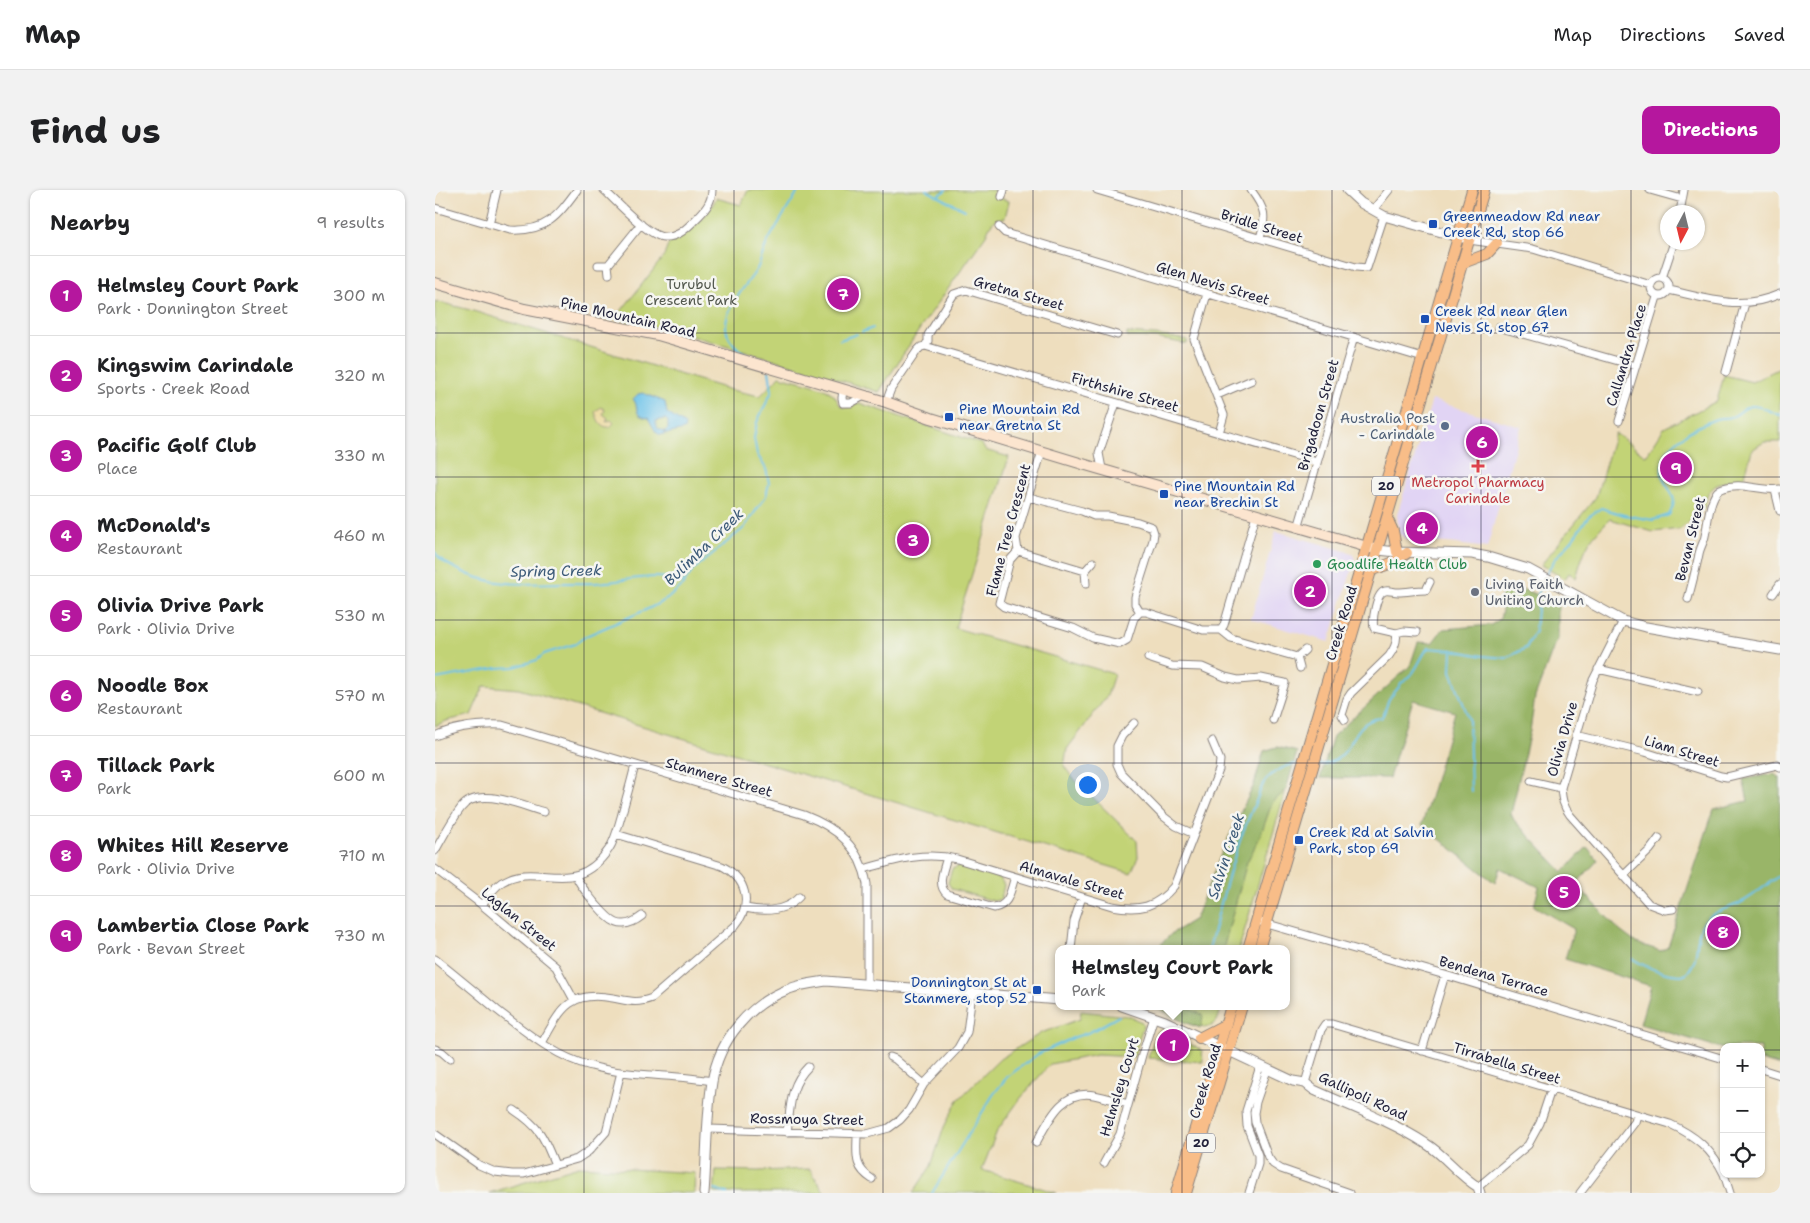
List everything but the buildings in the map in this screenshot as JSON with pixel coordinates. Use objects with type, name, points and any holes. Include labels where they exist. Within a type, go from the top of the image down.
[{"type":"main road","name":"Creek Road","points":[[1306,772],[1305,758],[1373,549],[1423,358],[1472,190]]},
{"type":"main road","name":"Creek Road","points":[[1259,945],[1262,922],[1306,772],[1316,757],[1371,571],[1373,549],[1387,518],[1484,190]]},
{"type":"main road","points":[[1463,263],[1487,254],[1497,243]]},
{"type":"main road","name":"Pine Mountain Road","points":[[435,283],[523,308],[635,330],[687,343],[886,402],[931,418],[1086,465],[1373,549]]},
{"type":"main road","points":[[1371,571],[1394,562],[1402,552],[1387,518]]},
{"type":"main road","name":"Creek Road","points":[[1250,945],[1262,922]]},
{"type":"main road","name":"Creek Road","points":[[1186,1193],[1223,1050],[1230,1010]]},
{"type":"main road","name":"Creek Road","points":[[1176,1193],[1223,1050],[1240,1010]]},
{"type":"main road","points":[[1199,1038],[1226,1024]]},
{"type":"street","points":[[489,224],[497,190]]},
{"type":"street","points":[[435,208],[510,230],[537,228],[554,218],[577,190]]},
{"type":"street","points":[[604,190],[641,224],[657,235],[664,237],[674,236],[683,232],[709,204],[712,190]]},
{"type":"street","name":"Bridle Street","points":[[1097,190],[1356,267],[1367,268],[1384,216]]},
{"type":"street","points":[[1251,190],[1264,212],[1265,222],[1260,238]]},
{"type":"street","points":[[1347,190],[1356,199],[1384,216],[1458,238],[1533,249],[1651,285]]},
{"type":"street","points":[[1373,210],[1389,190]]},
{"type":"street","points":[[1650,190],[1682,199]]},
{"type":"street","points":[[1681,205],[1684,190]]},
{"type":"street","points":[[609,274],[608,265],[641,224]]},
{"type":"street","name":"Glen Nevis Street","points":[[999,227],[1005,233],[1423,358]]},
{"type":"street","points":[[1663,278],[1672,250]]},
{"type":"street","points":[[598,265],[608,265]]},
{"type":"street","points":[[1663,278],[1668,283],[1669,290],[1665,296],[1657,297],[1651,292],[1651,285],[1655,279],[1663,278]]},
{"type":"street","name":"Gretna Street","points":[[886,402],[891,389],[917,351],[928,342],[928,335],[954,294],[966,290],[1117,335]]},
{"type":"street","points":[[1669,290],[1717,301],[1745,304],[1780,294]]},
{"type":"street","points":[[1207,294],[1194,339],[1224,415],[1219,433]]},
{"type":"street","name":"Callandra Place","points":[[1619,421],[1657,297]]},
{"type":"street","points":[[1727,372],[1745,304]]},
{"type":"street","points":[[1498,327],[1636,366]]},
{"type":"street","name":"Brigadoon Street","points":[[1298,528],[1354,337]]},
{"type":"street","name":"Firthshire Street","points":[[925,346],[1317,462]]},
{"type":"street","points":[[1217,395],[1252,380]]},
{"type":"street","points":[[1086,465],[1099,453],[1116,403]]},
{"type":"street","name":"Flame Tree Crescent","points":[[1042,451],[1016,538],[1018,551],[1010,560],[999,603],[1004,607],[1073,628],[1093,638],[1120,644],[1127,640],[1134,618],[1140,612]]},
{"type":"street","points":[[1099,453],[1102,469]]},
{"type":"street","name":"Bevan Street","points":[[1688,599],[1715,494],[1721,488],[1730,486],[1777,489]]},
{"type":"street","points":[[1777,489],[1780,511]]},
{"type":"street","points":[[1029,497],[1094,516],[1108,516],[1152,527],[1154,533],[1153,540],[1135,597],[1135,604],[1140,612],[1146,612],[1203,630],[1221,630],[1231,638],[1297,657]]},
{"type":"street","points":[[1221,630],[1257,515]]},
{"type":"street","name":"Pine Mountain Road","points":[[1373,549],[1481,555],[1496,558],[1528,570],[1623,621],[1646,627],[1780,650]]},
{"type":"street","points":[[1018,551],[1085,572]]},
{"type":"street","points":[[1086,584],[1085,572],[1093,562]]},
{"type":"street","points":[[1417,632],[1404,631],[1396,633],[1374,628],[1373,617],[1383,592],[1426,590],[1430,582]]},
{"type":"street","points":[[1773,594],[1780,584]]},
{"type":"street","name":"Olivia Drive","points":[[1623,621],[1593,680],[1561,788],[1564,808],[1649,904],[1665,910],[1673,909]]},
{"type":"street","points":[[1345,720],[1342,715],[1347,698],[1389,656],[1394,649],[1396,633]]},
{"type":"street","points":[[1297,657],[1305,650]]},
{"type":"street","points":[[1297,657],[1300,668]]},
{"type":"street","points":[[1148,658],[1172,666],[1202,667],[1225,677],[1238,680],[1261,678],[1285,683],[1273,720]]},
{"type":"street","points":[[1598,670],[1697,692]]},
{"type":"street","points":[[1134,723],[1122,736],[1117,746],[1117,764],[1121,773],[1163,816],[1176,826],[1194,834]]},
{"type":"street","name":"Stanmere Street","points":[[435,736],[448,730],[466,726],[483,724],[502,726],[824,822],[855,851],[864,869],[867,884],[867,984]]},
{"type":"street","name":"Liam Street","points":[[1577,735],[1645,752],[1727,777],[1779,766]]},
{"type":"street","name":"Almavale Street","points":[[864,869],[914,856],[932,855],[947,857],[1126,909],[1152,905],[1164,898],[1174,886],[1219,770],[1220,760],[1211,741]]},
{"type":"street","points":[[1779,766],[1780,757]]},
{"type":"street","points":[[482,905],[493,889],[513,877],[576,876],[596,863],[609,848],[616,834],[635,765]]},
{"type":"street","points":[[1531,781],[1561,788]]},
{"type":"street","points":[[435,851],[462,806],[481,797],[491,797],[544,812]]},
{"type":"street","points":[[542,1043],[559,1013],[574,1000],[593,996],[640,1002],[652,998],[726,934],[741,918],[745,908],[745,893],[742,884],[730,870],[616,834]]},
{"type":"street","points":[[1624,875],[1650,850],[1659,838]]},
{"type":"street","points":[[947,857],[941,884],[942,890],[947,894],[994,908],[1001,907],[1007,902],[1015,877]]},
{"type":"street","name":"Laglan Street","points":[[435,869],[482,905],[556,967],[574,1000]]},
{"type":"street","points":[[576,876],[579,885],[609,920],[625,924],[634,922],[642,916]]},
{"type":"street","points":[[745,908],[779,909],[793,904],[799,897]]},
{"type":"street","points":[[1071,945],[1074,922],[1082,897]]},
{"type":"street","name":"Bendena Terrace","points":[[1262,922],[1445,974],[1720,1057]]},
{"type":"street","points":[[435,959],[551,1050],[582,1063],[621,1072],[712,1081]]},
{"type":"street","points":[[1422,1050],[1445,974]]},
{"type":"street","points":[[704,1193],[712,1081],[717,1065],[727,1041],[748,1014],[772,997],[790,988],[826,981],[1055,1000]]},
{"type":"street","name":"Rossmoya Street","points":[[709,1129],[867,1134],[889,1128],[909,1110],[925,1084],[963,1040],[969,1021],[972,993]]},
{"type":"street","name":"Gallipoli Road","points":[[1134,1010],[1155,1017],[1293,1081],[1305,1083],[1314,1090],[1407,1132],[1440,1154],[1479,1190]]},
{"type":"street","name":"Helmsley Court","points":[[1104,1163],[1120,1134],[1155,1017]]},
{"type":"street","name":"Tirrabella Street","points":[[1305,1083],[1321,1030],[1325,1024],[1332,1024],[1670,1124],[1697,1138],[1720,1163]]},
{"type":"street","points":[[435,1049],[450,1059]]},
{"type":"street","points":[[890,1057],[925,1084]]},
{"type":"street","points":[[787,1132],[793,1088],[799,1076],[807,1068]]},
{"type":"street","points":[[1249,1193],[1258,1164],[1258,1156],[1247,1126],[1264,1068]]},
{"type":"street","points":[[1765,1070],[1780,1075]]},
{"type":"street","points":[[436,1138],[479,1165],[495,1172],[524,1174],[577,1159],[589,1151],[606,1132],[621,1072]]},
{"type":"street","points":[[1479,1190],[1528,1145],[1540,1123],[1551,1090]]},
{"type":"street","points":[[1037,1143],[1055,1111],[1061,1103],[1069,1098],[1079,1094],[1092,1094],[1128,1104]]},
{"type":"street","points":[[514,1110],[530,1121],[539,1131],[555,1165]]},
{"type":"street","points":[[1250,1112],[1268,1157],[1273,1164],[1281,1169],[1350,1193]]},
{"type":"street","points":[[1580,1193],[1635,1122],[1637,1115]]},
{"type":"street","points":[[857,1134],[857,1161],[864,1174],[872,1180]]},
{"type":"street","name":"Tirrabella Street","points":[[1725,1178],[1730,1193]]},
{"type":"shaded area","points":[[1432,400],[1521,427],[1487,548],[1411,541],[1399,534],[1397,515]]},
{"type":"shaded area","points":[[1276,531],[1352,553],[1353,555],[1355,560],[1329,642],[1251,619]]},
{"type":"green space","name":"Turubul Crescent Park","points":[[748,190],[994,190],[993,196],[1009,201],[1005,218],[998,219],[991,225],[879,392],[715,342],[615,319],[664,256],[670,240],[684,234],[697,224],[709,211],[716,198],[741,205]]},
{"type":"green space","points":[[435,301],[731,390],[760,396],[780,376],[806,383],[830,392],[843,407],[859,403],[982,444],[985,450],[1009,457],[955,628],[1114,674],[1107,696],[1067,749],[1064,766],[1072,777],[1137,841],[1138,857],[1131,873],[519,689],[484,686],[471,715],[446,721],[435,726]]},
{"type":"green space","points":[[1127,333],[1187,340],[1187,344],[1155,338],[1127,337]]},
{"type":"green space","points":[[1780,368],[1780,442],[1764,442],[1752,450],[1743,482],[1734,480],[1715,486],[1708,493],[1704,508],[1681,529],[1653,532],[1610,519],[1596,533],[1588,545],[1576,578],[1569,573],[1565,579],[1541,565],[1596,497],[1615,433],[1646,456],[1664,428],[1717,401],[1724,375],[1752,382]]},
{"type":"green space","points":[[1510,585],[1558,602],[1558,639],[1535,697],[1530,731],[1511,814],[1514,820],[1563,872],[1587,847],[1598,860],[1576,884],[1620,931],[1636,943],[1661,951],[1668,947],[1714,809],[1748,801],[1743,779],[1774,774],[1780,778],[1780,1066],[1765,1061],[1765,1043],[1720,1043],[1720,1048],[1640,1024],[1651,986],[1565,959],[1574,929],[1534,906],[1539,887],[1500,868],[1495,883],[1422,825],[1455,712],[1413,700],[1389,778],[1320,778],[1333,736],[1410,666],[1418,642],[1432,643],[1443,629],[1491,625],[1500,619],[1502,610],[1501,590]]},
{"type":"green space","points":[[1277,747],[1297,752],[1240,945],[1160,945],[1171,934],[1195,919],[1224,847],[1254,785],[1264,751]]},
{"type":"green space","points":[[1277,747],[1297,752],[1286,790],[1272,803],[1260,837],[1247,862],[1224,945],[1160,945],[1171,934],[1195,919],[1224,847],[1254,785],[1264,751]]},
{"type":"green space","points":[[959,866],[1000,878],[1004,885],[1001,899],[994,901],[952,889],[948,883],[952,869]]},
{"type":"green space","points":[[1162,1010],[1221,1010],[1217,1021],[1211,1026],[1203,1028],[1186,1023]]},
{"type":"green space","points":[[1192,1010],[1203,1015],[1201,1028],[1184,1022],[1164,1011]]},
{"type":"green space","points":[[1081,1011],[1128,1016],[1142,1022],[1143,1026],[1134,1057],[1097,1055],[1050,1064],[1020,1099],[997,1131],[982,1170],[1057,1193],[913,1193],[931,1166],[944,1127],[958,1100],[1000,1059],[1041,1033],[1080,1019]]},
{"type":"green space","points":[[1161,1030],[1202,1050],[1203,1062],[1148,1058],[1156,1034]]},
{"type":"green space","points":[[579,1166],[695,1173],[694,1193],[489,1193]]},
{"type":"green space","points":[[810,1169],[825,1193],[714,1193],[716,1170]]},
{"type":"sand","points":[[601,407],[605,410],[603,414],[608,418],[606,422],[611,420],[614,423],[610,427],[602,425],[597,418],[595,412]]},
{"type":"water","points":[[643,393],[665,402],[667,413],[685,425],[684,430],[666,434],[668,421],[665,419],[656,421],[656,425],[665,434],[660,435],[656,432],[648,418],[638,413],[633,399],[638,394]]},
{"type":"waterway","name":"Bulimba Creek","points":[[751,358],[731,341],[726,326],[727,318],[733,303],[757,269],[767,243],[799,190]]},
{"type":"waterway","points":[[926,190],[965,210]]},
{"type":"waterway","points":[[938,196],[946,190]]},
{"type":"waterway","points":[[862,332],[873,328]]},
{"type":"waterway","points":[[840,340],[857,334]]},
{"type":"waterway","name":"Bulimba Creek","points":[[435,679],[497,668],[514,667],[537,660],[544,654],[575,644],[586,636],[650,608],[667,599],[682,586],[694,569],[744,528],[766,496],[769,483],[766,469],[757,454],[754,438],[757,422],[772,391],[769,371]]},
{"type":"waterway","name":"Salvin Creek","points":[[1545,576],[1555,559],[1572,540],[1588,517],[1601,508],[1624,515],[1653,520],[1669,515],[1674,501],[1673,495],[1665,482],[1662,469],[1668,451],[1681,437],[1716,419],[1734,416],[1751,406],[1780,415]]},
{"type":"waterway","name":"Spring Creek","points":[[435,552],[443,561],[459,570],[496,582],[521,584],[600,583],[656,577],[675,579],[684,583]]},
{"type":"waterway","name":"Salvin Creek","points":[[1318,765],[1331,762],[1340,757],[1362,726],[1370,721],[1381,718],[1389,699],[1401,683],[1410,677],[1428,648],[1506,658],[1526,648],[1535,631],[1539,587],[1543,580]]},
{"type":"waterway","points":[[1452,650],[1451,671],[1469,719],[1471,791]]},
{"type":"waterway","name":"Salvin Creek","points":[[1210,945],[1234,858],[1262,787],[1265,781],[1276,772],[1289,765],[1298,764]]},
{"type":"waterway","points":[[1633,959],[1658,971],[1685,975],[1694,962],[1699,931],[1705,920],[1715,913],[1747,899],[1780,875]]},
{"type":"waterway","name":"Salvin Creek","points":[[932,1193],[993,1095],[1007,1077],[1038,1054],[1090,1032],[1119,1016]]},
{"type":"waterway","name":"Salvin Creek","points":[[715,1190],[727,1193]]},
{"type":"place","name":"Greenmeadow Rd near Creek Rd, stop 66","points":[[1433,224]]},
{"type":"place","name":"Tillack Park","points":[[843,294]]},
{"type":"place","name":"Creek Rd near Glen Nevis St, stop 67","points":[[1425,319]]},
{"type":"place","name":"Pine Mountain Rd near Gretna St","points":[[949,417]]},
{"type":"place","name":"Australia Post - Carindale","points":[[1445,426]]},
{"type":"place","name":"Noodle Box","points":[[1482,442]]},
{"type":"place","name":"Metropol Pharmacy Carindale","points":[[1478,466]]},
{"type":"place","name":"Lambertia Close Park","points":[[1676,468]]},
{"type":"place","name":"Pine Mountain Rd near Brechin St","points":[[1164,494]]},
{"type":"place","name":"McDonald's","points":[[1422,528]]},
{"type":"place","name":"Pacific Golf Club","points":[[913,540]]},
{"type":"place","name":"Goodlife Health Club","points":[[1317,564]]},
{"type":"place","name":"Kingswim Carindale","points":[[1310,591]]},
{"type":"place","name":"Living Faith Uniting Church","points":[[1475,592]]},
{"type":"place","name":"Creek Rd at Salvin Park, stop 69","points":[[1299,840]]},
{"type":"place","name":"Olivia Drive Park","points":[[1564,892]]},
{"type":"place","name":"Whites Hill Reserve","points":[[1723,932]]},
{"type":"place","name":"Donnington St at Stanmere, stop 52","points":[[1037,990]]},
{"type":"place","name":"Helmsley Court Park","points":[[1173,1045]]}]
